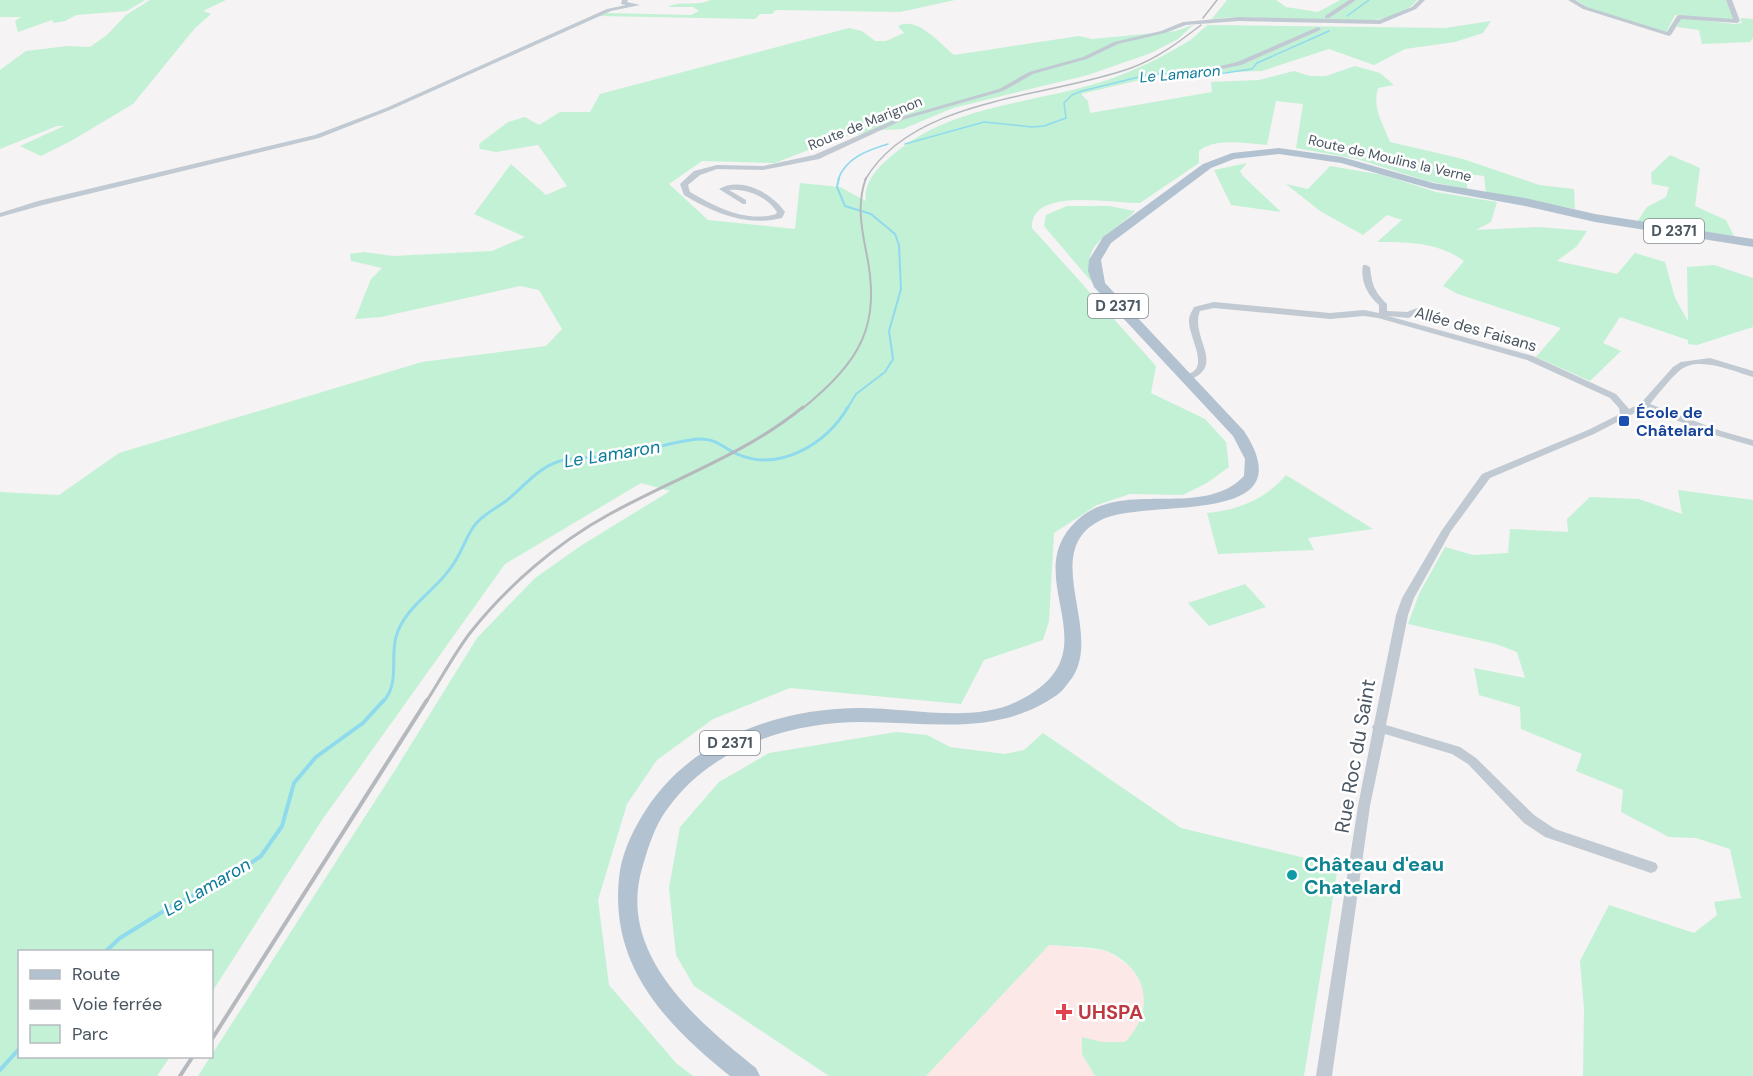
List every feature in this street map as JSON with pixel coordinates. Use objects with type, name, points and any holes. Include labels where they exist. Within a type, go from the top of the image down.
[{"type":"main road","name":"Route de Moulins la Verne","points":[[1070,611],[1064,578],[1064,557],[1072,536],[1084,523],[1104,513],[1124,507],[1194,504],[1227,496],[1248,480],[1253,469],[1252,458],[1234,429],[1106,293],[1095,276],[1094,258],[1107,240],[1193,174],[1232,156],[1280,151],[1318,155],[1451,190],[1525,202],[1623,224],[1753,243]]},
{"type":"main road","name":"D 2371","points":[[732,1076],[692,1042],[664,1014],[639,978],[624,942],[619,903],[621,876],[633,835],[652,800],[670,779],[704,751],[743,730],[771,720],[807,712],[847,709],[970,713],[1001,708],[1023,700],[1048,682],[1063,662],[1069,639],[1070,611]]},
{"type":"main road","name":"D 2371","points":[[748,1076],[705,1042],[671,1007],[650,980],[632,938],[627,909],[628,878],[636,846],[655,809],[671,788],[701,761],[738,739],[776,724],[836,715],[972,719],[1023,707],[1048,691],[1069,665],[1076,643],[1070,611]]},
{"type":"street","points":[[0,215],[41,203],[317,137],[388,109],[609,10],[636,5],[623,3],[626,0]]},
{"type":"street","points":[[1327,17],[1353,0]]},
{"type":"street","name":"Route de Marignon","points":[[743,202],[723,189],[732,186],[760,194],[781,212],[779,216],[763,220],[727,213],[687,193],[684,184],[698,173],[717,167],[763,168],[816,157],[903,118],[1001,90],[1031,73],[1085,58],[1116,43],[1163,32],[1185,23],[1239,19],[1380,22],[1413,8],[1422,0]]},
{"type":"street","points":[[1571,0],[1586,8],[1669,34],[1679,17],[1737,21],[1729,0]]},
{"type":"street","points":[[1202,70],[1239,64],[1318,29]]},
{"type":"street","points":[[1366,267],[1367,284],[1374,298],[1383,304],[1383,315]]},
{"type":"street","points":[[1186,378],[1196,375],[1202,366],[1201,350],[1192,319],[1197,309],[1214,305],[1330,316],[1364,313],[1408,315],[1417,311],[1425,312]]},
{"type":"street","name":"Allée des Faisans","points":[[1383,315],[1396,322],[1519,355],[1612,396],[1624,408],[1624,413]]},
{"type":"street","points":[[1753,374],[1710,361],[1693,361],[1676,369],[1645,405],[1718,434],[1753,443]]},
{"type":"street","name":"Rue Roc du Saint","points":[[1324,1076],[1378,727],[1402,615],[1408,598],[1479,482],[1486,476],[1591,432],[1624,413],[1645,405]]},
{"type":"street","points":[[1378,727],[1456,750],[1472,761],[1529,819],[1550,833],[1651,867]]},
{"type":"shaded area","name":"UHSPA","points":[[1049,945],[1107,951],[1133,969],[1146,995],[1138,1028],[1125,1042],[1102,1042],[1083,1038],[1082,1054],[1095,1076],[926,1076]]},
{"type":"green space","points":[[0,0],[145,0],[127,11],[76,15],[65,21],[54,23],[52,20],[18,32],[15,21],[21,17],[0,17]]},
{"type":"green space","points":[[150,0],[226,0],[203,11],[211,14],[195,28],[133,104],[41,156],[20,146],[64,126],[57,126],[0,149],[0,70],[26,51],[68,46],[90,47],[107,35],[126,15]]},
{"type":"green space","points":[[710,0],[955,0],[900,12],[776,10],[772,14],[760,14],[755,19],[599,16],[607,13],[691,15],[699,11],[693,7],[668,7]]},
{"type":"green space","points":[[1227,0],[1276,0],[1286,7],[1318,12],[1340,0],[1417,0],[1401,13],[1378,20],[1320,22],[1233,17],[1211,20]]},
{"type":"green space","points":[[1576,0],[1726,0],[1734,21],[1675,15],[1666,33],[1589,8]]},
{"type":"green space","points":[[1740,18],[1753,19],[1753,38],[1750,42],[1702,44],[1699,30],[1677,27],[1680,19],[1734,24],[1742,23]]},
{"type":"green space","points":[[1491,21],[1483,33],[1455,42],[1405,49],[1374,65],[1329,49],[1262,71],[1165,74],[1081,94],[1088,101],[1090,113],[1212,92],[1211,82],[1259,80],[1294,71],[1310,76],[1326,76],[1355,66],[1380,73],[1394,85],[1378,88],[1376,103],[1390,142],[1463,159],[1539,185],[1574,189],[1575,209],[1486,192],[1484,176],[1467,174],[1467,189],[1427,181],[1357,159],[1296,148],[1303,104],[1276,101],[1267,145],[1231,142],[1206,147],[1199,151],[1199,163],[1140,203],[1076,200],[1045,207],[1035,215],[1032,228],[1156,366],[1151,393],[1205,419],[1226,442],[1229,467],[1207,483],[1183,495],[1130,494],[1097,505],[1054,533],[1049,621],[1043,640],[984,660],[961,704],[790,688],[713,719],[657,760],[627,804],[598,900],[609,985],[676,1063],[693,1076],[198,1076],[210,1058],[213,1058],[213,1053],[477,638],[535,578],[582,545],[670,491],[641,483],[505,564],[322,820],[213,990],[213,950],[18,950],[18,1058],[169,1058],[157,1076],[0,1076],[0,492],[59,495],[119,453],[422,362],[546,346],[562,329],[539,290],[520,286],[381,317],[355,319],[371,279],[382,268],[351,261],[350,254],[364,252],[393,256],[492,251],[525,237],[474,214],[511,164],[546,195],[567,186],[538,145],[496,152],[480,149],[479,144],[508,122],[525,117],[539,125],[560,112],[590,112],[600,94],[849,28],[862,31],[875,41],[886,41],[904,33],[898,26],[913,25],[928,32],[954,55],[1079,36],[1092,39],[1176,31],[1193,25],[1178,39],[1151,53],[1088,75],[953,108],[903,129],[880,130],[839,138],[775,163],[702,161],[669,184],[708,220],[795,229],[800,183],[840,187],[866,201],[868,183],[879,168],[912,140],[939,126],[995,107],[1084,87],[1113,78],[1169,52],[1190,40],[1208,25],[1445,28]]},
{"type":"green space","points":[[1670,155],[1700,168],[1695,206],[1726,220],[1734,236],[1637,222],[1647,207],[1666,197],[1669,187],[1652,184],[1651,173]]},
{"type":"green space","points":[[1247,163],[1240,171],[1243,176],[1281,212],[1231,205],[1214,170]]},
{"type":"green space","points":[[1330,166],[1383,175],[1436,192],[1497,202],[1491,222],[1476,230],[1539,227],[1587,231],[1577,246],[1557,261],[1617,274],[1635,253],[1665,262],[1675,298],[1688,321],[1687,267],[1714,265],[1753,278],[1753,327],[1697,345],[1688,344],[1688,340],[1620,317],[1603,343],[1621,351],[1590,381],[1536,357],[1561,328],[1458,294],[1443,286],[1464,261],[1444,250],[1422,244],[1377,242],[1402,220],[1387,215],[1363,235],[1320,211],[1286,184],[1308,189]]},
{"type":"green space","points":[[1067,206],[1109,206],[1135,211],[1098,242],[1092,250],[1089,260],[1090,272],[1096,287],[1044,226],[1046,215]]},
{"type":"green space","points":[[1286,475],[1373,529],[1308,538],[1314,550],[1218,554],[1207,513],[1250,502],[1269,491]]},
{"type":"green space","points":[[1678,490],[1753,500],[1753,1076],[1583,1076],[1584,1009],[1580,961],[1609,905],[1694,933],[1717,915],[1714,902],[1741,898],[1730,849],[1696,838],[1669,837],[1621,812],[1623,790],[1576,771],[1582,754],[1521,729],[1520,707],[1479,695],[1474,668],[1525,678],[1517,652],[1496,644],[1408,624],[1419,594],[1445,547],[1473,555],[1508,553],[1510,529],[1568,532],[1567,519],[1590,497],[1639,499],[1682,514]]},
{"type":"green space","points":[[1245,584],[1266,607],[1209,626],[1188,603]]},
{"type":"green space","points":[[896,732],[927,735],[950,747],[1005,754],[1024,750],[1043,733],[1181,828],[1338,866],[1304,1076],[1095,1076],[1082,1054],[1082,1037],[1102,1042],[1125,1042],[1135,1030],[1144,1005],[1140,981],[1133,970],[1109,952],[1096,949],[1049,945],[926,1076],[829,1076],[694,986],[676,955],[669,888],[680,827],[719,782],[769,753]]},
{"type":"waterway","name":"Le Lamaron","points":[[1347,16],[1369,0]]},
{"type":"waterway","name":"Le Lamaron","points":[[905,144],[984,122],[1044,126],[1066,118],[1064,103],[1072,95],[1082,91],[1151,74],[1225,73],[1252,69],[1257,63],[1329,31]]},
{"type":"waterway","name":"Le Lamaron","points":[[838,180],[841,172],[858,156],[888,144]]},
{"type":"waterway","name":"Le Lamaron","points":[[839,178],[837,187],[845,206],[871,214],[895,234],[899,245],[901,289],[889,331],[893,359],[885,372],[856,394],[847,409]]},
{"type":"waterway","name":"Le Lamaron","points":[[383,702],[393,679],[396,637],[406,617],[445,575],[477,522],[506,501],[544,468],[567,459],[608,457],[699,439],[715,442],[737,454],[753,459],[770,460],[785,457],[815,443],[828,432],[848,407]]},
{"type":"waterway","name":"Le Lamaron","points":[[107,950],[120,938],[172,906],[227,879],[261,856],[282,826],[294,783],[316,757],[363,723],[384,700]]},
{"type":"waterway","name":"Le Lamaron","points":[[0,1070],[18,1050]]},
{"type":"railway","points":[[1203,18],[1217,0]]},
{"type":"railway","points":[[866,179],[887,153],[915,132],[949,116],[985,104],[1098,78],[1131,68],[1159,54],[1201,25]]},
{"type":"railway","points":[[802,409],[839,375],[852,358],[862,340],[868,322],[871,301],[870,278],[861,214],[866,179]]},
{"type":"railway","points":[[426,702],[464,641],[484,616],[516,582],[552,552],[608,515],[758,439],[803,407]]},
{"type":"railway","points":[[213,1037],[427,700]]},
{"type":"railway","points":[[180,1076],[192,1058]]},
{"type":"place","name":"École de Châtelard","points":[[1624,421]]},
{"type":"place","name":"Château d'eau Chatelard","points":[[1292,875]]},
{"type":"place","name":"UHSPA","points":[[1064,1012]]}]
